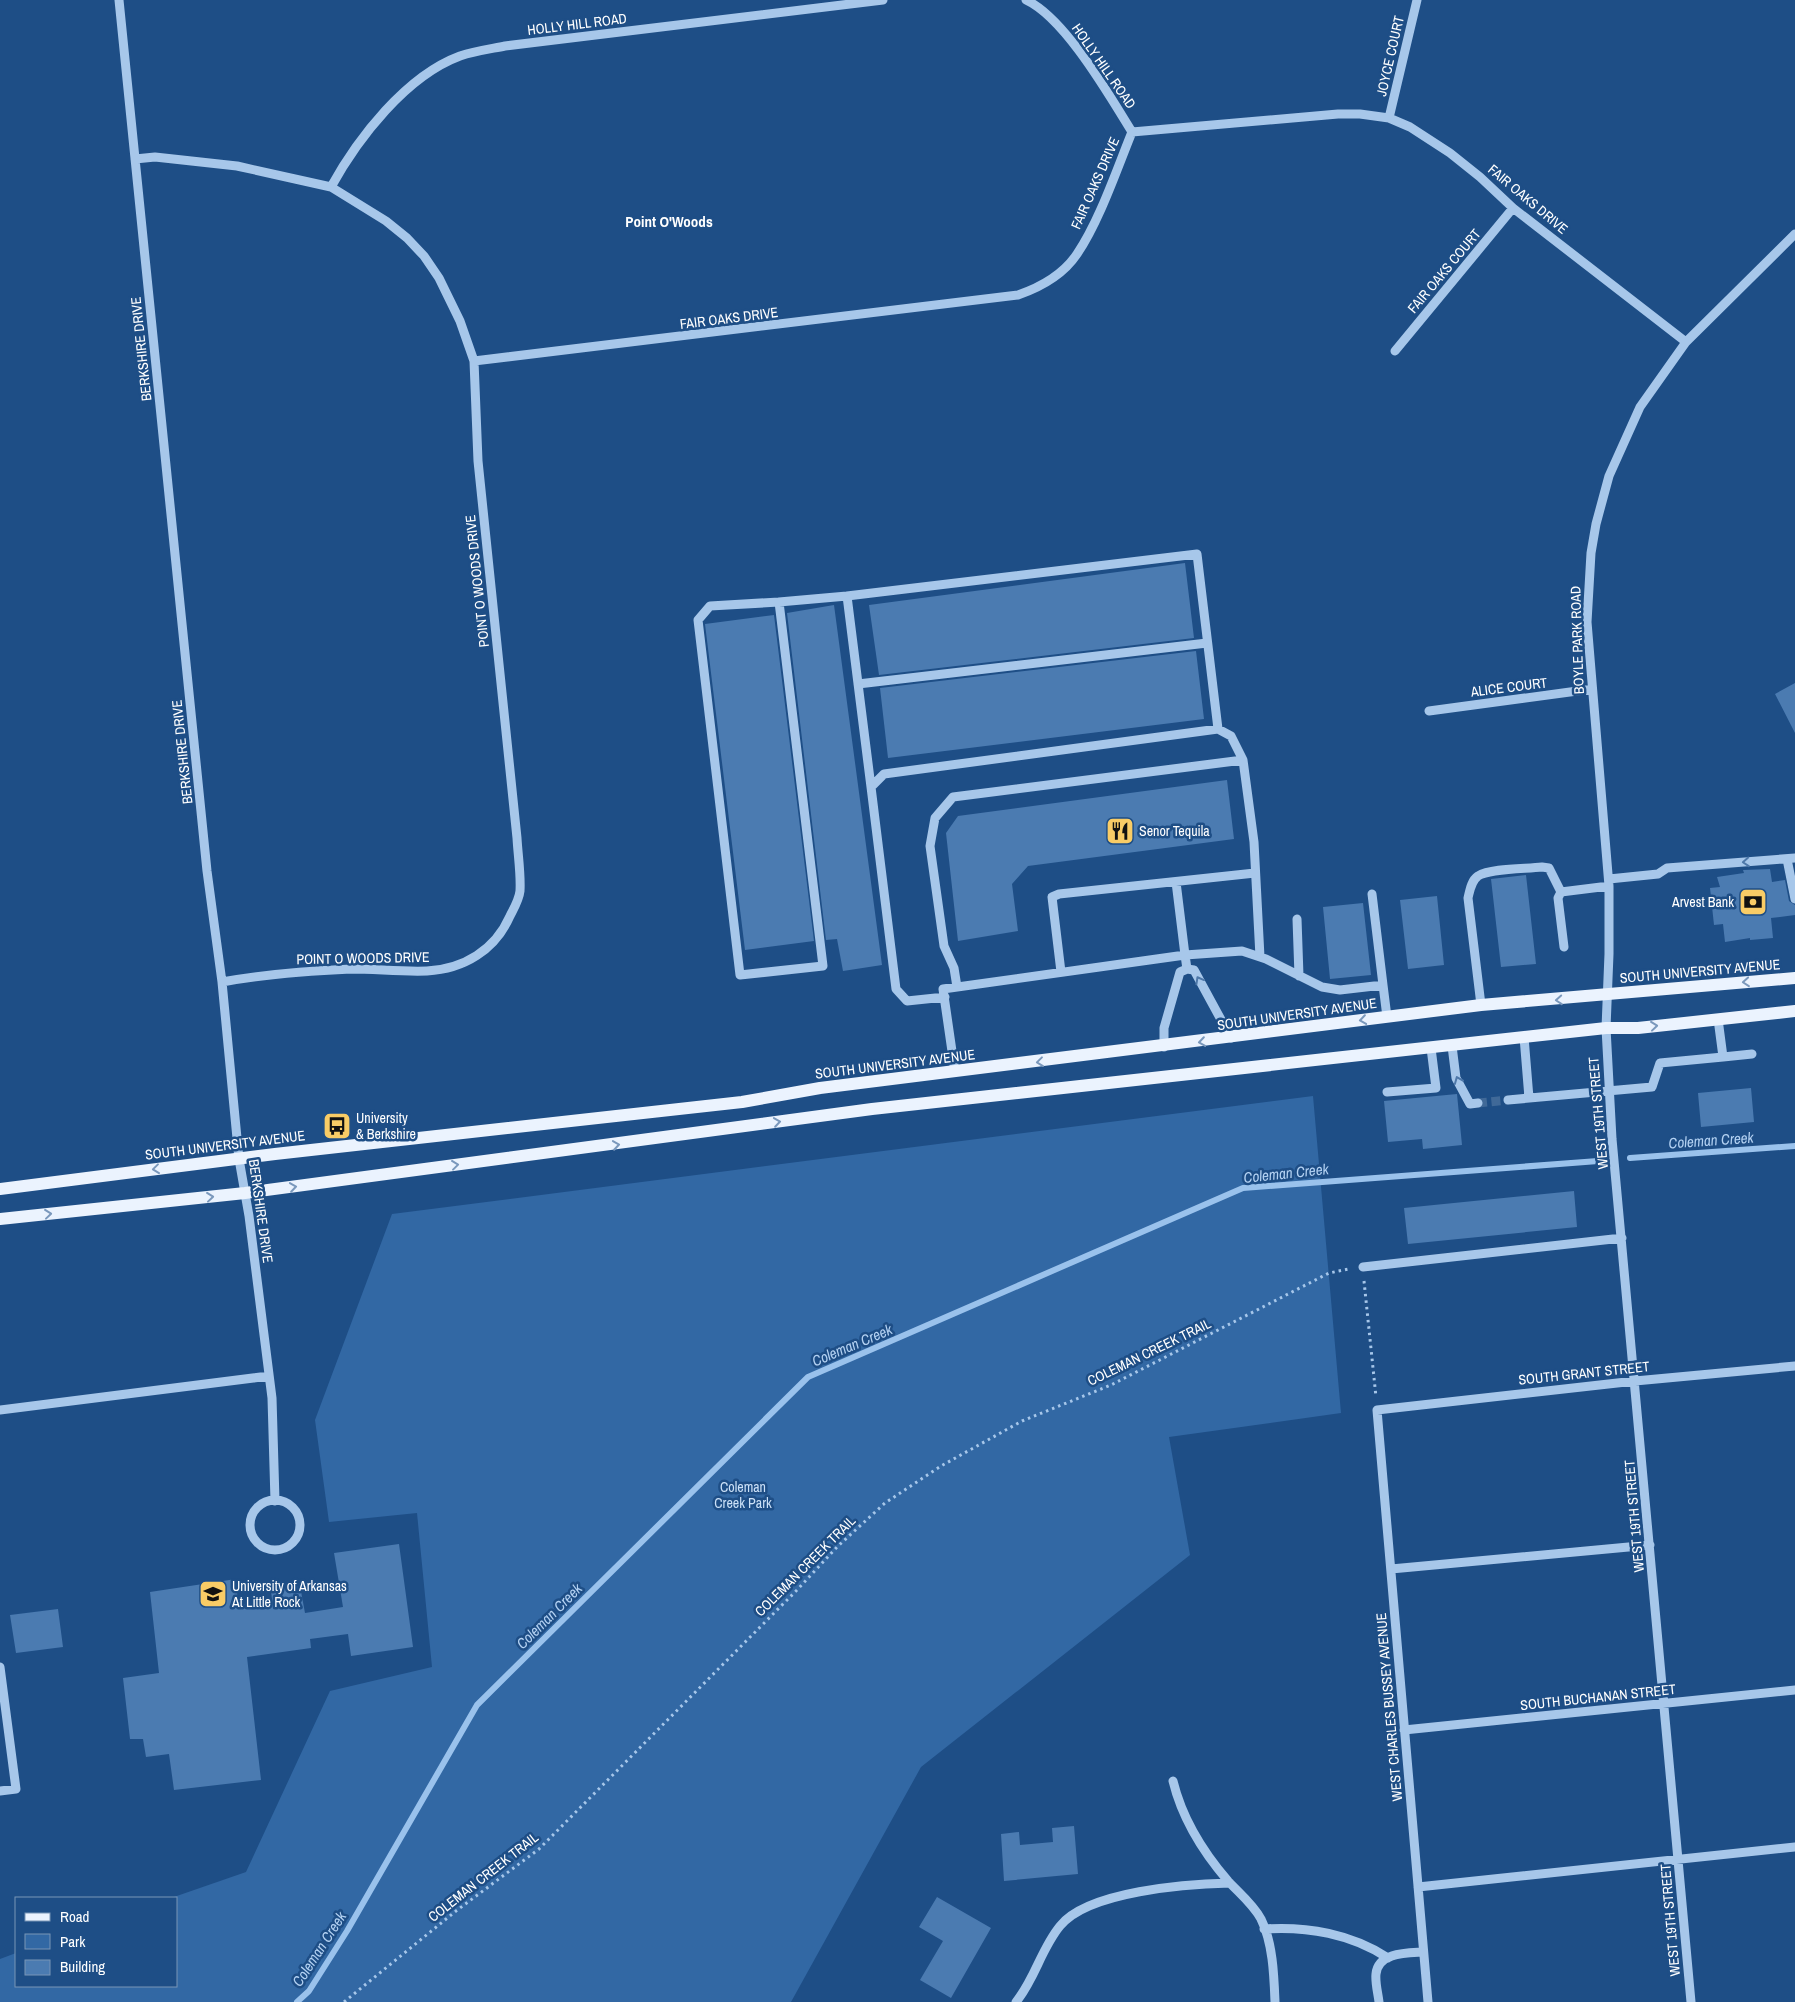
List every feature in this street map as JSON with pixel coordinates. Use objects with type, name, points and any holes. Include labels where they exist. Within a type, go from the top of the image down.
[{"type":"main road","name":"SOUTH UNIVERSITY AVENUE","points":[[0,1189],[239,1159],[742,1102],[820,1088],[1164,1047],[1481,1005],[1795,978]]},
{"type":"main road","points":[[0,1219],[245,1193],[872,1109],[1606,1028],[1638,1028],[1795,1010]]},
{"type":"street","name":"BERKSHIRE DRIVE","points":[[119,0],[207,871],[222,982],[239,1159],[269,1376],[275,1501]]},
{"type":"street","name":"HOLLY HILL ROAD","points":[[331,187],[348,155],[406,91],[434,69],[459,57],[505,46],[883,0]]},
{"type":"street","name":"HOLLY HILL ROAD","points":[[1026,0],[1042,9],[1058,24],[1098,78],[1132,132]]},
{"type":"street","name":"JOYCE COURT","points":[[1389,118],[1417,0]]},
{"type":"street","name":"FAIR OAKS DRIVE","points":[[474,361],[796,324],[1018,295],[1052,280],[1077,254],[1100,210],[1132,132],[1338,114],[1360,114],[1389,118],[1410,127],[1450,153],[1480,177],[1513,208],[1686,342]]},
{"type":"street","name":"POINT O WOODS DRIVE","points":[[135,159],[155,157],[237,166],[331,187],[386,221],[424,256],[439,278],[452,303],[474,361],[478,461],[517,838],[520,876],[518,900],[505,928],[494,944],[477,957],[456,966],[428,971],[352,969],[258,975],[222,982]]},
{"type":"street","name":"FAIR OAKS COURT","points":[[1395,351],[1513,208]]},
{"type":"street","name":"BOYLE PARK ROAD","points":[[1608,994],[1609,882],[1592,690],[1588,592],[1591,553],[1602,498],[1626,436],[1640,407],[1686,342],[1795,234]]},
{"type":"street","points":[[778,602],[823,966],[740,975],[698,620],[710,606],[847,596],[1197,554],[1218,729]]},
{"type":"street","points":[[847,596],[896,989],[907,1001],[944,997]]},
{"type":"street","points":[[858,684],[1207,643]]},
{"type":"street","name":"ALICE COURT","points":[[1429,711],[1592,690]]},
{"type":"street","points":[[871,787],[884,774],[1218,729],[1231,736],[1243,760],[1255,873],[1260,958]]},
{"type":"street","points":[[957,987],[954,968],[944,946],[930,846],[935,818],[953,797],[1243,760]]},
{"type":"street","points":[[1561,892],[1658,874],[1666,868],[1791,858],[1795,899]]},
{"type":"street","points":[[1481,1005],[1468,898],[1472,883],[1478,876],[1487,873],[1542,867],[1549,868],[1561,892]]},
{"type":"street","points":[[1061,972],[1052,897],[1059,894],[1255,873]]},
{"type":"street","points":[[1176,882],[1187,969]]},
{"type":"street","points":[[1561,892],[1558,898],[1564,947]]},
{"type":"street","points":[[1372,894],[1387,1017]]},
{"type":"street","points":[[1297,919],[1299,976]]},
{"type":"street","points":[[955,1072],[943,989],[1186,955],[1242,951],[1322,988],[1340,990],[1382,985]]},
{"type":"street","points":[[1164,1047],[1164,1028],[1177,982],[1180,972],[1187,969],[1194,970],[1232,1038]]},
{"type":"street","name":"WEST 19TH STREET","points":[[1608,994],[1606,1028],[1612,1139],[1617,1175],[1691,2002]]},
{"type":"street","points":[[1718,1019],[1723,1057]]},
{"type":"street","points":[[1524,1037],[1529,1098]]},
{"type":"street","points":[[1452,1046],[1456,1078],[1470,1104],[1478,1103]]},
{"type":"street","points":[[1387,1092],[1436,1088],[1431,1048]]},
{"type":"street","points":[[1508,1100],[1652,1087],[1660,1063],[1752,1054]]},
{"type":"street","points":[[1363,1267],[1622,1238]]},
{"type":"street","name":"SOUTH GRANT STREET","points":[[1377,1410],[1635,1381],[1795,1366]]},
{"type":"street","points":[[0,1410],[269,1376]]},
{"type":"street","name":"WEST CHARLES BUSSEY AVENUE","points":[[1377,1410],[1428,2002]]},
{"type":"street","points":[[275,1501],[290,1506],[296,1512],[300,1528],[293,1543],[278,1550],[263,1547],[252,1535],[250,1527],[251,1519],[260,1506],[275,1501]]},
{"type":"street","points":[[1390,1569],[1650,1545]]},
{"type":"street","points":[[0,1666],[16,1789],[0,1791]]},
{"type":"street","name":"SOUTH BUCHANAN STREET","points":[[1404,1730],[1665,1705],[1795,1690]]},
{"type":"street","points":[[1173,1781],[1178,1804],[1194,1834],[1215,1867],[1260,1918],[1270,1953],[1275,2002]]},
{"type":"street","points":[[1418,1886],[1795,1847]]},
{"type":"street","points":[[1016,2002],[1026,1990],[1060,1925],[1077,1913],[1119,1897],[1149,1890],[1188,1884],[1230,1883]]},
{"type":"street","points":[[1264,1929],[1291,1928],[1327,1933],[1360,1942],[1388,1958]]},
{"type":"street","points":[[1379,2002],[1376,1972],[1388,1958],[1402,1953],[1423,1952]]},
{"type":"path","points":[[1363,1267],[1377,1410]]},
{"type":"path","name":"COLEMAN CREEK TRAIL","points":[[344,2002],[456,1911],[538,1849],[797,1590],[837,1547],[885,1503],[941,1466],[1022,1421],[1111,1385],[1329,1273],[1363,1267]]},
{"type":"green space","name":"Coleman Creek Park","points":[[1313,1096],[1341,1413],[1169,1437],[1190,1555],[921,1767],[791,2002],[0,2002],[0,1959],[15,1953],[15,1987],[178,1987],[178,1897],[174,1897],[246,1872],[330,1691],[432,1667],[417,1513],[329,1522],[315,1420],[392,1214]]},
{"type":"building","points":[[1185,563],[1194,638],[879,675],[869,605]]},
{"type":"building","points":[[834,605],[882,965],[843,971],[837,939],[826,940],[787,613]]},
{"type":"building","points":[[774,615],[814,941],[745,950],[705,624]]},
{"type":"building","points":[[1196,651],[1204,719],[888,758],[880,688]]},
{"type":"building","points":[[1795,683],[1795,733],[1775,694]]},
{"type":"building","points":[[1227,780],[1234,839],[1028,866],[1012,884],[1018,931],[958,941],[946,833],[958,816]]},
{"type":"building","name":"Arvest Bank","points":[[1770,869],[1772,882],[1785,880],[1789,901],[1795,905],[1795,915],[1771,918],[1773,938],[1750,940],[1750,938],[1725,942],[1723,924],[1714,925],[1710,888],[1720,887],[1717,877],[1744,873],[1743,870]]},
{"type":"building","points":[[1526,875],[1536,964],[1501,967],[1491,879]]},
{"type":"building","points":[[1437,896],[1444,965],[1408,969],[1400,900]]},
{"type":"building","points":[[1363,903],[1371,975],[1330,979],[1323,907]]},
{"type":"building","points":[[1751,1088],[1754,1122],[1701,1127],[1698,1093]]},
{"type":"building","points":[[1457,1094],[1462,1145],[1423,1149],[1422,1139],[1388,1142],[1384,1101]]},
{"type":"building","points":[[1574,1191],[1577,1227],[1408,1244],[1404,1208]]},
{"type":"building","points":[[399,1544],[413,1647],[351,1656],[348,1634],[310,1639],[311,1648],[247,1657],[261,1780],[174,1790],[169,1754],[146,1757],[143,1739],[130,1739],[123,1678],[159,1673],[150,1592],[236,1579],[238,1605],[272,1600],[271,1590],[300,1586],[305,1613],[343,1607],[334,1553]]},
{"type":"building","points":[[58,1609],[63,1647],[16,1653],[10,1615]]},
{"type":"building","points":[[1074,1826],[1078,1874],[1004,1881],[1001,1834],[1019,1832],[1020,1845],[1053,1842],[1052,1828]]},
{"type":"building","points":[[937,1897],[991,1928],[951,1998],[920,1980],[943,1941],[919,1927]]},
{"type":"waterway","name":"Coleman Creek","points":[[1630,1158],[1795,1146]]},
{"type":"waterway","name":"Coleman Creek","points":[[297,2002],[309,1991],[347,1931],[477,1705],[808,1377],[1243,1188],[1598,1161]]},
{"type":"tunnel","points":[[1478,1103],[1508,1100]]},
{"type":"place","name":"Senor Tequila","points":[[1120,831]]},
{"type":"place","name":"Arvest Bank","points":[[1753,902]]},
{"type":"place","name":"University & Berkshire","points":[[337,1126]]},
{"type":"place","name":"University of Arkansas At Little Rock","points":[[213,1594]]},
{"type":"district","name":"Point O'Woods","points":[[669,221]]}]
